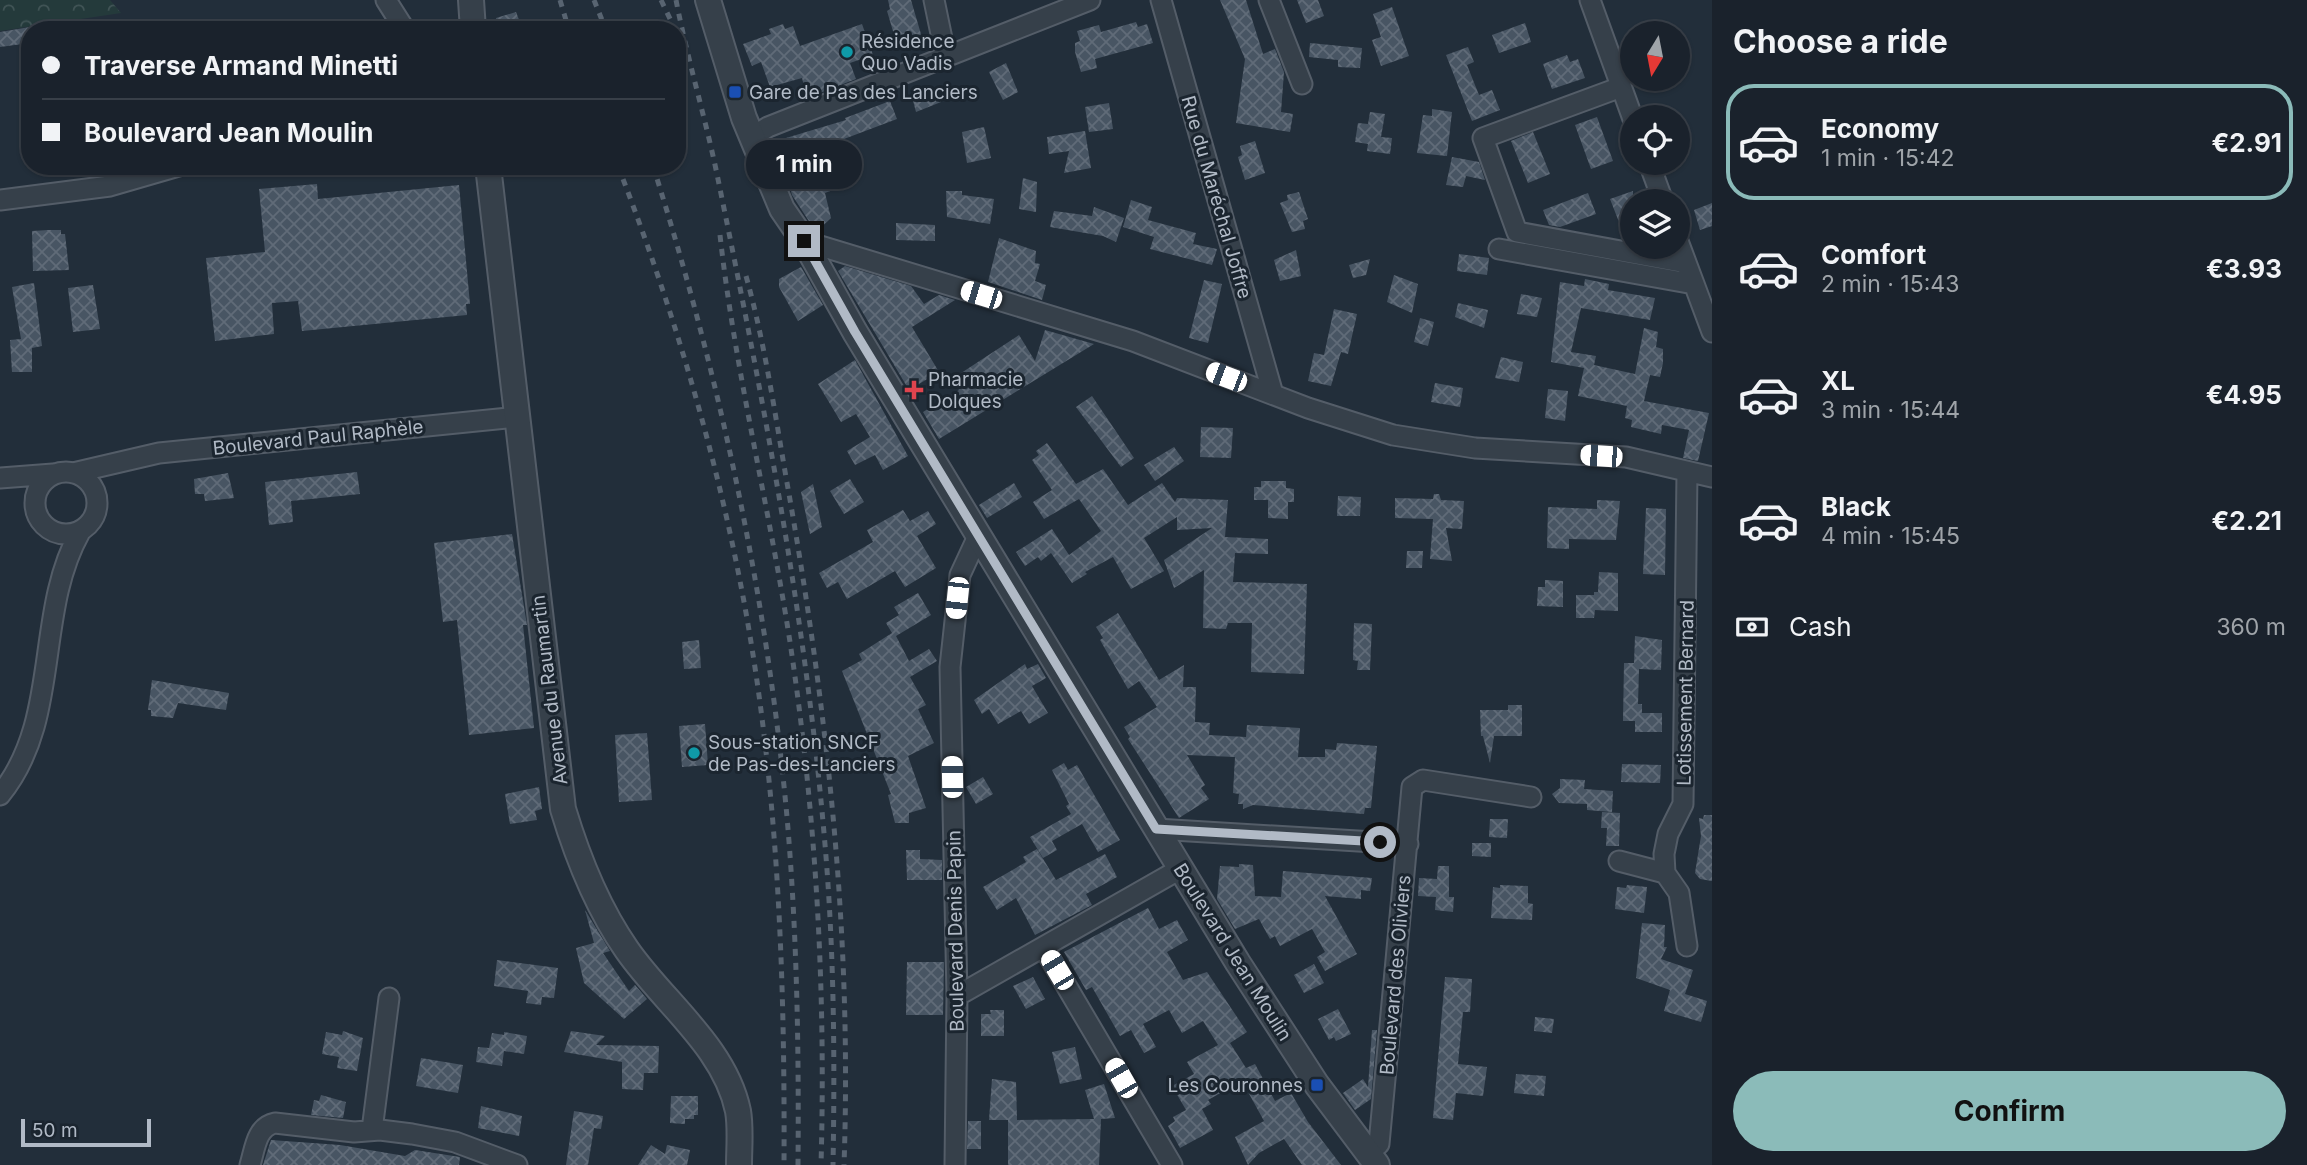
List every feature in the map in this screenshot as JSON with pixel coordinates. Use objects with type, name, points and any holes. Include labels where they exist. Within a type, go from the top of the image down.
[{"type":"street","points":[[386,0],[399,21]]},
{"type":"street","points":[[471,0],[472,21]]},
{"type":"street","name":"Boulevard Jean Moulin","points":[[708,0],[752,137],[782,209],[804,241],[855,332],[1180,869],[1317,1085],[1372,1160]]},
{"type":"street","points":[[934,0],[946,58]]},
{"type":"street","points":[[752,137],[768,127],[1090,0]]},
{"type":"street","name":"Rue du Maréchal Joffre","points":[[1161,0],[1273,394]]},
{"type":"street","points":[[1269,0],[1302,84]]},
{"type":"street","points":[[1590,0],[1620,84]]},
{"type":"street","points":[[1620,87],[1483,138],[1517,232],[1686,263]]},
{"type":"street","points":[[0,200],[110,186],[148,175]]},
{"type":"street","name":"Avenue du Raumartin","points":[[489,175],[564,808],[575,846],[603,914],[628,951],[702,1040],[727,1077],[738,1113],[739,1165]]},
{"type":"street","points":[[804,241],[1133,341],[1273,394],[1393,435],[1475,448],[1626,457],[1712,477]]},
{"type":"street","points":[[1499,249],[1694,284]]},
{"type":"street","points":[[1684,259],[1712,332]]},
{"type":"street","name":"Boulevard Paul Raphèle","points":[[1,478],[63,474],[159,453],[518,417]]},
{"type":"street","points":[[0,795],[17,772],[34,730],[61,575],[80,532],[93,518],[97,500],[118,463]]},
{"type":"street","name":"Lotissement Bernard","points":[[1665,873],[1664,854],[1668,834],[1683,804],[1687,472]]},
{"type":"street","points":[[80,532],[61,534],[51,531],[37,517],[34,506],[39,487],[63,474],[89,482],[97,500]]},
{"type":"street","points":[[1,478],[34,506]]},
{"type":"street","points":[[51,531],[61,575]]},
{"type":"street","name":"Boulevard Denis Papin","points":[[955,1165],[957,996],[950,667],[960,575],[979,534]]},
{"type":"street","name":"Boulevard des Oliviers","points":[[1372,1160],[1379,1144],[1412,787],[1418,780],[1531,797]]},
{"type":"street","points":[[1156,829],[1408,844]]},
{"type":"street","points":[[1619,860],[1665,873],[1679,893],[1687,946]]},
{"type":"street","points":[[957,996],[1180,869]]},
{"type":"street","points":[[1044,948],[1172,1165]]},
{"type":"street","points":[[372,1130],[389,998]]},
{"type":"street","points":[[250,1165],[260,1132],[268,1124],[354,1132],[372,1130],[455,1142],[517,1165]]},
{"type":"green space","points":[[0,0],[110,0],[121,13],[67,21],[21,21],[21,28],[0,31]]},
{"type":"building","points":[[888,0],[911,0],[923,41],[902,47],[898,38],[895,38],[887,11],[890,9]]},
{"type":"building","points":[[1220,0],[1246,0],[1263,54],[1275,49],[1284,72],[1281,112],[1293,114],[1290,132],[1236,123],[1245,59]]},
{"type":"building","points":[[1297,0],[1318,0],[1324,16],[1306,23]]},
{"type":"building","points":[[1392,7],[1409,56],[1381,66],[1372,40],[1381,37],[1373,14]]},
{"type":"building","points":[[516,12],[520,21],[497,21],[496,18]]},
{"type":"building","points":[[1136,22],[1138,27],[1147,24],[1153,43],[1095,59],[1097,68],[1081,72],[1075,52],[1075,43],[1080,41],[1077,31],[1099,25],[1101,32]]},
{"type":"building","points":[[1525,23],[1531,42],[1499,53],[1492,35]]},
{"type":"building","points":[[783,24],[785,29],[793,26],[800,46],[862,24],[873,55],[850,63],[856,79],[807,98],[802,78],[770,87],[761,62],[752,66],[743,44],[771,34],[769,29]]},
{"type":"building","points":[[21,28],[21,44],[0,47],[0,32]]},
{"type":"building","points":[[1310,43],[1362,48],[1360,68],[1338,67],[1338,60],[1309,57]]},
{"type":"building","points":[[1468,47],[1474,62],[1467,65],[1479,95],[1492,90],[1500,110],[1472,121],[1446,55]]},
{"type":"building","points":[[1567,55],[1570,62],[1578,59],[1585,78],[1552,89],[1543,64]]},
{"type":"building","points":[[1006,63],[1018,92],[1003,100],[989,72]]},
{"type":"building","points":[[935,88],[941,102],[916,112],[912,97]]},
{"type":"building","points":[[890,101],[897,119],[836,142],[845,179],[841,180],[843,186],[825,193],[831,218],[816,232],[792,195],[781,156],[790,154],[786,138],[846,120],[845,118]]},
{"type":"building","points":[[1109,103],[1113,129],[1089,132],[1085,107]]},
{"type":"building","points":[[1432,109],[1452,112],[1447,156],[1417,153],[1423,115],[1432,116]]},
{"type":"building","points":[[1370,112],[1385,114],[1381,137],[1392,138],[1390,154],[1367,151],[1368,144],[1355,142],[1358,123],[1368,124]]},
{"type":"building","points":[[1597,117],[1613,161],[1591,169],[1575,125]]},
{"type":"building","points":[[984,127],[991,158],[967,163],[962,132]]},
{"type":"building","points":[[1085,131],[1091,168],[1064,173],[1069,151],[1049,154],[1047,137]]},
{"type":"building","points":[[1533,132],[1550,174],[1528,183],[1511,141]]},
{"type":"building","points":[[1255,141],[1265,173],[1245,180],[1238,157],[1242,155],[1240,146]]},
{"type":"building","points":[[1452,157],[1479,162],[1485,180],[1466,176],[1463,187],[1446,185]]},
{"type":"building","points":[[1023,178],[1037,182],[1036,212],[1019,209]]},
{"type":"building","points":[[317,184],[318,199],[459,185],[470,304],[466,304],[467,315],[302,331],[298,301],[272,303],[274,334],[215,341],[206,258],[265,252],[259,189]]},
{"type":"building","points":[[946,191],[962,191],[962,195],[994,199],[990,224],[947,217]]},
{"type":"building","points":[[1299,192],[1308,219],[1303,221],[1305,229],[1292,232],[1280,203],[1288,200],[1287,195]]},
{"type":"building","points":[[1588,193],[1596,214],[1560,227],[1549,225],[1543,210]]},
{"type":"building","points":[[1620,196],[1620,225],[1610,199]]},
{"type":"building","points":[[1131,200],[1152,207],[1148,220],[1196,233],[1193,244],[1217,249],[1212,265],[1150,249],[1154,237],[1123,227]]},
{"type":"building","points":[[1712,203],[1712,226],[1700,230],[1694,210]]},
{"type":"building","points":[[1094,207],[1124,218],[1116,242],[1103,236],[1050,227],[1054,211],[1092,216]]},
{"type":"building","points":[[896,223],[935,225],[935,241],[896,240]]},
{"type":"building","points":[[61,230],[61,234],[65,234],[69,270],[33,271],[32,231]]},
{"type":"building","points":[[999,238],[1036,251],[1035,263],[1040,264],[1035,281],[1046,285],[1042,300],[988,282]]},
{"type":"building","points":[[1296,250],[1301,276],[1280,281],[1274,260]]},
{"type":"building","points":[[1459,254],[1489,258],[1487,275],[1457,271]]},
{"type":"building","points":[[1370,259],[1366,275],[1353,278],[1349,265]]},
{"type":"building","points":[[845,266],[911,286],[924,304],[939,295],[955,300],[912,327],[939,372],[909,390],[838,271]]},
{"type":"building","points":[[801,267],[823,305],[798,321],[779,287],[779,279]]},
{"type":"building","points":[[1394,275],[1418,284],[1412,313],[1387,302]]},
{"type":"building","points":[[1585,279],[1609,284],[1608,290],[1655,298],[1650,320],[1581,308],[1571,352],[1596,356],[1594,365],[1635,374],[1644,328],[1658,332],[1656,347],[1663,349],[1663,363],[1660,377],[1650,375],[1644,401],[1709,413],[1698,461],[1683,458],[1689,430],[1662,425],[1661,434],[1631,427],[1632,420],[1625,418],[1627,406],[1578,396],[1584,368],[1551,362],[1560,282],[1584,286]]},
{"type":"building","points":[[1204,280],[1222,284],[1208,343],[1189,338]]},
{"type":"building","points":[[34,283],[42,346],[32,348],[32,372],[12,372],[10,340],[21,339],[12,287]]},
{"type":"building","points":[[93,285],[100,329],[73,332],[68,288]]},
{"type":"building","points":[[1521,294],[1542,298],[1537,317],[1517,314]]},
{"type":"building","points":[[1458,303],[1488,310],[1484,328],[1455,317]]},
{"type":"building","points":[[1334,309],[1357,314],[1348,354],[1341,352],[1331,386],[1308,381],[1314,353],[1324,355]]},
{"type":"building","points":[[1420,318],[1434,322],[1428,346],[1414,342]]},
{"type":"building","points":[[1045,330],[1094,344],[939,439],[923,412],[959,390],[952,379],[1019,335],[1035,361]]},
{"type":"building","points":[[1501,357],[1523,362],[1519,382],[1495,378]]},
{"type":"building","points":[[855,360],[908,456],[883,470],[875,455],[855,465],[847,451],[870,437],[856,414],[841,422],[818,384]]},
{"type":"building","points":[[1435,383],[1463,388],[1460,407],[1431,402]]},
{"type":"building","points":[[1548,389],[1568,391],[1565,421],[1545,418]]},
{"type":"building","points":[[1092,396],[1134,458],[1121,467],[1076,407]]},
{"type":"building","points":[[1201,427],[1233,428],[1231,458],[1200,457]]},
{"type":"building","points":[[1047,443],[1076,484],[1103,469],[1128,505],[1162,483],[1175,502],[1177,498],[1228,500],[1225,537],[1268,539],[1268,554],[1235,553],[1233,582],[1307,584],[1304,674],[1251,672],[1252,623],[1228,623],[1226,629],[1203,628],[1204,570],[1174,588],[1164,560],[1212,528],[1177,530],[1177,517],[1144,538],[1164,571],[1131,589],[1113,557],[1085,572],[1087,574],[1072,583],[1051,553],[1041,561],[1038,557],[1025,566],[1016,552],[1052,529],[1069,555],[1101,531],[1079,499],[1044,519],[1033,502],[1052,490],[1032,460],[1039,455],[1036,451]]},
{"type":"building","points":[[1174,447],[1184,461],[1155,481],[1144,465]]},
{"type":"building","points":[[357,472],[360,494],[291,501],[293,522],[269,525],[265,482]]},
{"type":"building","points":[[228,473],[234,498],[205,501],[204,494],[195,494],[194,479]]},
{"type":"building","points":[[850,479],[864,502],[844,514],[830,491]]},
{"type":"building","points":[[1261,481],[1286,481],[1286,488],[1294,489],[1294,502],[1288,502],[1288,519],[1268,518],[1268,500],[1254,500],[1254,487],[1261,487]]},
{"type":"building","points":[[1014,483],[1022,497],[987,518],[979,505]]},
{"type":"building","points":[[813,484],[822,527],[810,534],[801,492]]},
{"type":"building","points":[[1434,494],[1439,494],[1441,500],[1464,501],[1462,529],[1446,528],[1452,561],[1430,559],[1433,519],[1395,518],[1395,498],[1433,499]]},
{"type":"building","points":[[1338,496],[1361,497],[1360,516],[1337,516]]},
{"type":"building","points":[[1597,500],[1620,501],[1616,540],[1569,539],[1569,549],[1547,548],[1548,507],[1597,509]]},
{"type":"building","points":[[1646,508],[1666,509],[1665,575],[1643,574]]},
{"type":"building","points":[[903,510],[910,521],[928,511],[936,524],[917,536],[936,568],[905,587],[895,571],[847,599],[838,582],[827,588],[819,573],[873,542],[867,530]]},
{"type":"building","points":[[512,534],[527,625],[523,625],[534,728],[469,735],[457,620],[443,622],[434,543]]},
{"type":"building","points":[[1407,551],[1423,551],[1422,568],[1406,568]]},
{"type":"building","points":[[1599,572],[1618,573],[1618,611],[1595,610],[1594,618],[1576,618],[1576,595],[1594,595],[1594,592],[1598,592]]},
{"type":"building","points":[[1545,580],[1563,581],[1563,607],[1537,606],[1538,587],[1545,587]]},
{"type":"building","points":[[918,593],[931,615],[896,636],[909,661],[929,649],[937,661],[910,677],[926,705],[918,709],[934,743],[908,756],[926,808],[909,813],[909,823],[895,823],[888,795],[891,794],[842,671],[862,660],[859,654],[892,633],[886,623],[899,615],[894,607]]},
{"type":"building","points":[[1118,613],[1159,680],[1184,665],[1183,687],[1196,687],[1195,722],[1210,723],[1209,735],[1246,737],[1247,725],[1300,728],[1298,757],[1325,757],[1325,749],[1336,750],[1337,743],[1377,746],[1371,808],[1365,808],[1364,814],[1253,805],[1243,809],[1243,804],[1238,804],[1239,794],[1233,793],[1235,757],[1187,755],[1205,785],[1201,788],[1209,799],[1179,818],[1128,739],[1130,737],[1124,727],[1157,707],[1139,681],[1128,689],[1100,640],[1103,638],[1096,627]]},
{"type":"building","points":[[1354,623],[1372,624],[1370,670],[1357,670],[1358,661],[1353,660]]},
{"type":"building","points":[[1635,636],[1662,640],[1661,670],[1639,669],[1638,704],[1642,704],[1642,713],[1662,713],[1662,732],[1635,732],[1635,721],[1623,721],[1624,663],[1634,663]]},
{"type":"building","points":[[699,640],[701,668],[684,669],[682,642]]},
{"type":"building","points":[[1025,664],[1027,669],[1038,664],[1046,678],[1032,686],[1048,713],[1029,724],[1021,711],[998,724],[989,709],[982,714],[974,700]]},
{"type":"building","points":[[152,680],[229,693],[226,710],[178,703],[173,718],[151,716],[151,710],[148,710]]},
{"type":"building","points":[[1508,705],[1522,705],[1522,736],[1494,736],[1490,763],[1481,736],[1480,710],[1508,710]]},
{"type":"building","name":"Sous-station SNCF de Pas-des-Lanciers","points":[[705,724],[708,765],[682,767],[679,726]]},
{"type":"building","points":[[647,733],[652,800],[619,802],[615,735]]},
{"type":"building","points":[[1064,763],[1068,770],[1077,765],[1120,840],[1098,852],[1082,824],[1052,841],[1057,850],[1043,858],[1030,837],[1071,814],[1066,806],[1069,804],[1052,770]]},
{"type":"building","points":[[1622,764],[1661,765],[1660,783],[1621,782]]},
{"type":"building","points":[[983,777],[993,794],[976,804],[966,787]]},
{"type":"building","points":[[1560,779],[1585,780],[1584,789],[1613,791],[1612,812],[1587,810],[1587,804],[1559,803],[1552,794],[1560,788]]},
{"type":"building","points":[[539,787],[542,809],[535,811],[537,820],[510,824],[505,794]]},
{"type":"building","points":[[1602,812],[1620,813],[1619,846],[1606,846],[1607,828],[1601,828]]},
{"type":"building","points":[[1704,815],[1712,815],[1712,881],[1700,879],[1695,873],[1701,836],[1699,818],[1703,819]]},
{"type":"building","points":[[1490,819],[1508,819],[1507,838],[1489,837]]},
{"type":"building","points":[[1472,843],[1491,843],[1491,857],[1472,856]]},
{"type":"building","points":[[1037,849],[1056,880],[1105,854],[1117,877],[1086,894],[1092,905],[1035,935],[1016,898],[997,910],[983,887],[1026,862],[1023,857]]},
{"type":"building","points":[[906,850],[920,850],[920,859],[942,860],[942,880],[907,880]]},
{"type":"building","points":[[1239,864],[1253,865],[1255,896],[1281,897],[1283,871],[1372,878],[1370,891],[1361,890],[1361,899],[1325,896],[1357,954],[1325,971],[1317,957],[1325,952],[1312,929],[1280,946],[1275,936],[1270,939],[1259,919],[1235,929],[1217,899],[1220,866],[1239,867]]},
{"type":"building","points":[[1438,866],[1449,866],[1449,897],[1454,897],[1453,912],[1435,910],[1436,897],[1418,896],[1419,878],[1437,879]]},
{"type":"building","points":[[1500,885],[1528,886],[1528,903],[1533,904],[1532,920],[1491,918],[1493,887],[1500,888]]},
{"type":"building","points":[[1627,885],[1647,887],[1644,913],[1615,909],[1617,887],[1626,888]]},
{"type":"building","points":[[1148,908],[1159,929],[1177,920],[1188,940],[1167,952],[1183,980],[1207,972],[1247,1032],[1230,1043],[1246,1068],[1255,1064],[1275,1101],[1291,1093],[1308,1122],[1341,1165],[1302,1165],[1284,1139],[1259,1153],[1248,1165],[1235,1137],[1264,1121],[1242,1081],[1208,1100],[1211,1104],[1202,1109],[1213,1130],[1180,1148],[1168,1126],[1175,1121],[1173,1117],[1186,1110],[1172,1086],[1194,1074],[1187,1062],[1218,1045],[1203,1021],[1182,1033],[1169,1010],[1143,1024],[1156,1047],[1144,1053],[1131,1030],[1120,1036],[1092,987],[1086,990],[1064,952]]},
{"type":"building","points":[[585,910],[610,951],[603,953],[629,991],[635,985],[647,999],[624,1019],[584,983],[576,948],[594,943]]},
{"type":"building","points":[[1642,923],[1665,925],[1664,947],[1667,947],[1661,959],[1693,970],[1685,994],[1707,1001],[1701,1022],[1664,1011],[1670,990],[1636,978]]},
{"type":"building","points":[[497,960],[558,968],[554,998],[542,997],[541,1005],[526,1003],[528,991],[494,986]]},
{"type":"building","points":[[907,962],[944,962],[943,1015],[906,1015]]},
{"type":"building","points":[[1314,964],[1324,983],[1304,993],[1294,975]]},
{"type":"building","points":[[1033,977],[1045,999],[1026,1009],[1013,986]]},
{"type":"building","points":[[1445,977],[1472,979],[1470,1012],[1463,1012],[1458,1064],[1487,1067],[1483,1096],[1456,1093],[1453,1120],[1433,1118]]},
{"type":"building","points":[[1338,1009],[1351,1034],[1336,1041],[1334,1037],[1329,1040],[1318,1019]]},
{"type":"building","points":[[990,1010],[1004,1010],[1004,1036],[981,1036],[981,1014],[991,1014]]},
{"type":"building","points":[[1535,1017],[1554,1019],[1552,1033],[1534,1031]]},
{"type":"building","points":[[1372,1030],[1377,1030],[1371,1099],[1355,1110],[1343,1093],[1363,1079],[1368,1087]]},
{"type":"building","points":[[343,1031],[363,1038],[357,1071],[337,1068],[339,1057],[322,1054],[326,1032],[342,1035]]},
{"type":"building","points":[[571,1031],[605,1036],[596,1045],[659,1046],[658,1073],[644,1073],[643,1090],[622,1089],[622,1062],[564,1052]]},
{"type":"building","points":[[504,1032],[527,1036],[524,1054],[504,1051],[502,1066],[476,1062],[478,1047],[489,1048],[492,1033],[504,1035]]},
{"type":"building","points":[[1075,1047],[1082,1079],[1060,1084],[1052,1052]]},
{"type":"building","points":[[421,1058],[463,1065],[458,1093],[416,1086]]},
{"type":"building","points":[[1516,1074],[1546,1076],[1544,1096],[1514,1093]]},
{"type":"building","points":[[992,1079],[1016,1082],[1017,1120],[1094,1119],[1085,1090],[1104,1084],[1115,1118],[1101,1119],[1099,1165],[1008,1165],[1008,1120],[989,1120]]},
{"type":"building","points":[[321,1095],[346,1102],[343,1118],[311,1115],[314,1100],[319,1101]]},
{"type":"building","points":[[671,1096],[698,1096],[698,1115],[694,1115],[694,1119],[685,1119],[685,1124],[670,1123]]},
{"type":"building","points":[[481,1106],[522,1116],[519,1136],[478,1128]]},
{"type":"building","points":[[574,1111],[603,1116],[601,1129],[594,1128],[588,1165],[566,1165]]},
{"type":"building","points":[[968,1121],[981,1121],[981,1149],[967,1149]]},
{"type":"building","points":[[271,1140],[340,1145],[405,1156],[415,1150],[460,1157],[459,1165],[263,1165]]},
{"type":"building","points":[[651,1145],[665,1154],[667,1145],[690,1150],[687,1165],[638,1165]]},
{"type":"railway","points":[[560,0],[566,21]]},
{"type":"railway","points":[[594,0],[602,21]]},
{"type":"railway","points":[[661,0],[671,21]]},
{"type":"railway","points":[[676,0],[681,21]]},
{"type":"railway","points":[[686,46],[714,161],[751,345],[781,507],[806,670],[830,916],[834,1040],[833,1165]]},
{"type":"railway","points":[[621,175],[656,269],[704,426],[730,532],[754,658],[777,875],[783,1020],[784,1165]]},
{"type":"railway","points":[[656,175],[720,407],[738,488],[767,652],[787,817],[793,904],[798,1034],[798,1165]]},
{"type":"railway","points":[[720,235],[734,337],[790,642],[807,772],[820,968],[821,1165]]},
{"type":"railway","points":[[746,276],[765,357],[789,494],[826,745],[844,996],[844,1165]]},
{"type":"place","name":"Résidence Quo Vadis","points":[[847,52]]},
{"type":"place","name":"Gare de Pas des Lanciers","points":[[735,92]]},
{"type":"place","name":"Pharmacie Dolques","points":[[914,390]]},
{"type":"place","name":"Sous-station SNCF de Pas-des-Lanciers","points":[[694,753]]},
{"type":"place","name":"Les Couronnes","points":[[1317,1085]]},
{"type":"route","points":[[804,241],[855,332],[1156,829],[1380,842]]}]
